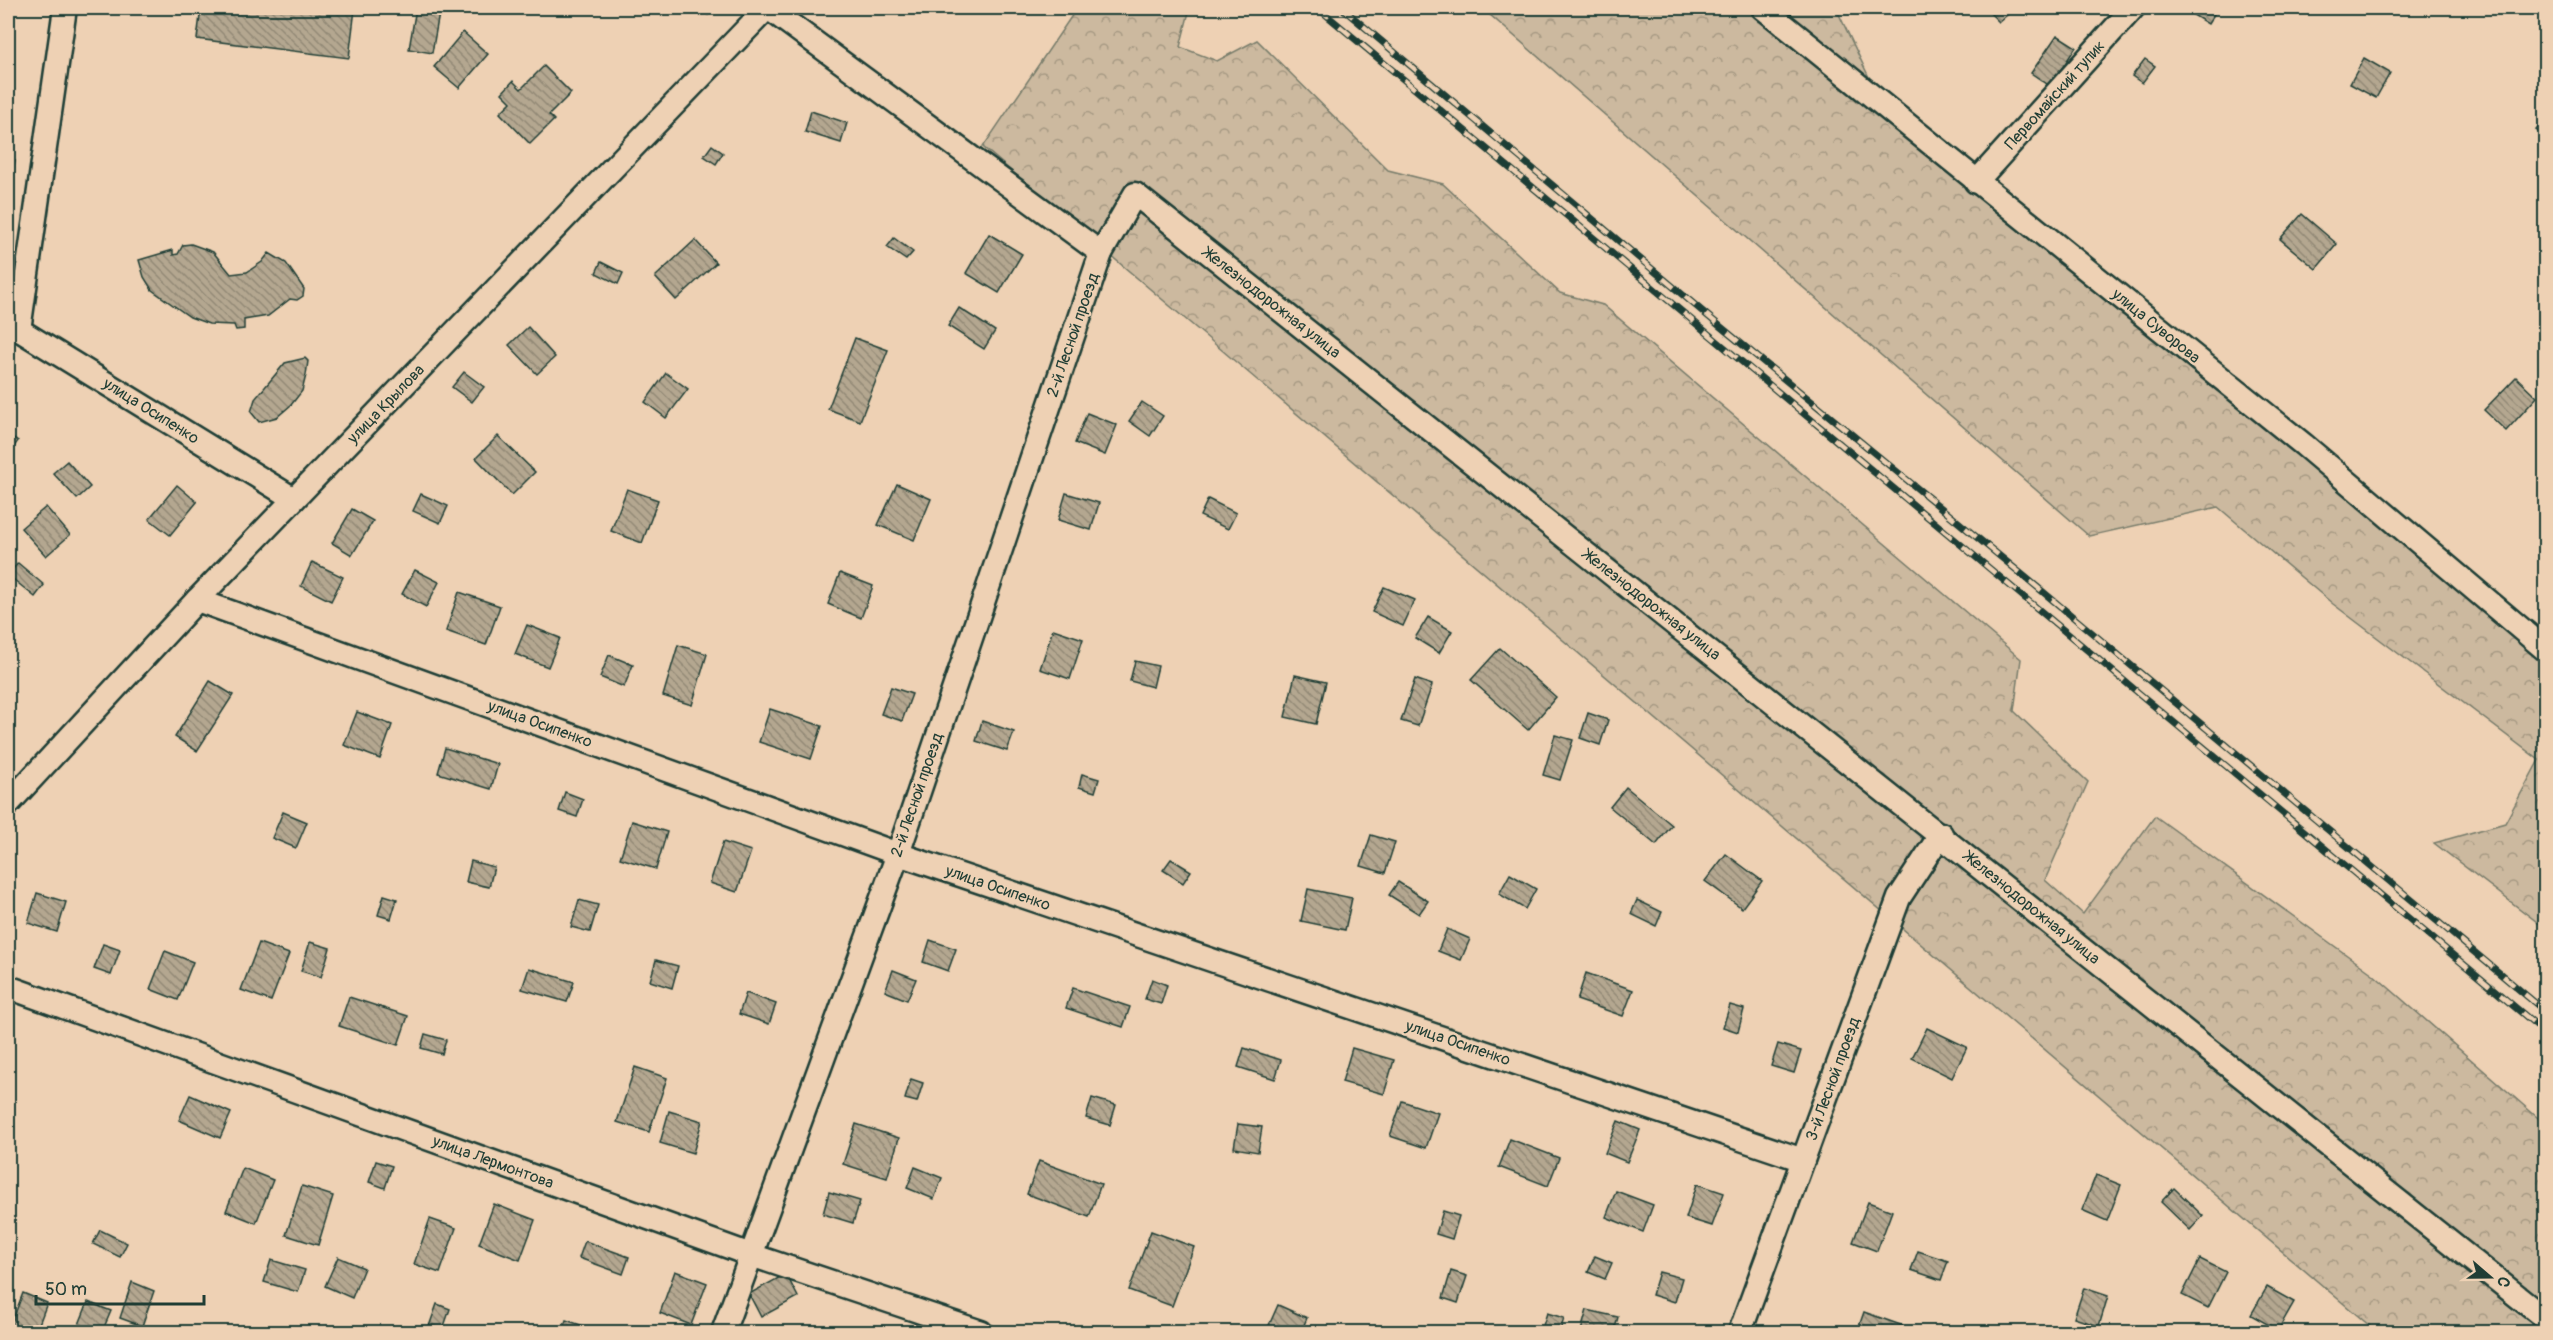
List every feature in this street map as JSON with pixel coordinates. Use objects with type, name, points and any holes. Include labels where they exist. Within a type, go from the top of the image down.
[{"type":"street","points":[[13,326],[65,8]]},
{"type":"street","points":[[768,8],[1101,253]]},
{"type":"street","name":"улица Крылова","points":[[8,804],[197,600],[768,8]]},
{"type":"street","name":"улица Суворова","points":[[1763,8],[2304,445],[2546,650]]},
{"type":"street","name":"Первомайский тупик","points":[[1976,182],[2133,8]]},
{"type":"street","name":"Железнодорожная улица","points":[[1101,253],[1135,194],[1941,834],[2546,1319]]},
{"type":"street","name":"2-й Лесной проезд","points":[[723,1332],[898,854],[1101,253]]},
{"type":"street","name":"улица Осипенко","points":[[13,326],[294,499]]},
{"type":"street","name":"улица Осипенко","points":[[197,600],[898,854],[1803,1160]]},
{"type":"street","name":"3-й Лесной проезд","points":[[1740,1332],[1899,898],[1941,834]]},
{"type":"street","name":"улица Лермонтова","points":[[8,987],[751,1255],[981,1332]]},
{"type":"green space","points":[[1077,8],[1190,8],[1180,47],[1217,61],[1257,40],[1388,170],[1443,184],[1560,293],[1603,305],[2021,659],[2014,711],[2088,782],[2045,880],[2083,914],[2155,816],[2373,974],[2545,1124],[2545,1332],[2377,1332],[983,147]]},
{"type":"green space","points":[[1482,8],[1836,8],[1877,94],[2545,660],[2545,928],[2434,843],[2505,823],[2539,760],[2333,604],[2218,507],[2089,536]]},
{"type":"building","points":[[201,8],[355,9],[349,58],[197,39]]},
{"type":"building","points":[[416,8],[440,8],[432,53],[409,49]]},
{"type":"building","points":[[699,8],[715,8],[708,15]]},
{"type":"building","points":[[1985,8],[2015,8],[1999,22]]},
{"type":"building","points":[[2194,8],[2211,8],[2216,11],[2208,24],[2190,13]]},
{"type":"building","points":[[463,32],[488,54],[459,88],[434,67]]},
{"type":"building","points":[[2057,35],[2076,47],[2050,86],[2031,73]]},
{"type":"building","points":[[2364,58],[2390,73],[2376,98],[2350,84]]},
{"type":"building","points":[[2145,59],[2155,66],[2142,83],[2132,76]]},
{"type":"building","points":[[544,66],[571,93],[549,115],[554,120],[530,144],[500,113],[511,102],[502,93],[513,81],[521,89]]},
{"type":"building","points":[[811,111],[847,123],[841,143],[805,132]]},
{"type":"building","points":[[2546,119],[2546,137],[2536,130]]},
{"type":"building","points":[[712,145],[723,153],[716,164],[704,156]]},
{"type":"building","points":[[8,159],[15,160],[8,203]]},
{"type":"building","points":[[2302,214],[2337,244],[2316,269],[2280,239]]},
{"type":"building","points":[[989,234],[1022,254],[999,293],[966,273]]},
{"type":"building","points":[[894,238],[913,252],[906,260],[887,247]]},
{"type":"building","points":[[695,240],[716,263],[676,300],[655,277]]},
{"type":"building","points":[[191,244],[213,252],[231,274],[247,272],[262,262],[269,253],[286,263],[304,289],[303,296],[297,300],[290,299],[268,316],[244,320],[244,329],[236,330],[234,325],[209,324],[190,317],[152,290],[144,277],[139,260],[173,250],[173,255],[178,254],[183,245]]},
{"type":"building","points":[[601,262],[623,273],[618,284],[596,273]]},
{"type":"building","points":[[959,308],[995,331],[984,349],[948,326]]},
{"type":"building","points":[[528,327],[555,357],[537,374],[509,345]]},
{"type":"building","points":[[855,338],[888,350],[860,421],[828,409]]},
{"type":"building","points":[[305,358],[308,361],[302,391],[277,417],[259,422],[251,412],[255,399],[285,363]]},
{"type":"building","points":[[464,372],[484,387],[472,402],[452,387]]},
{"type":"building","points":[[666,373],[688,389],[666,418],[645,402]]},
{"type":"building","points":[[2516,377],[2537,397],[2506,431],[2484,410]]},
{"type":"building","points":[[1142,402],[1163,416],[1150,436],[1129,421]]},
{"type":"building","points":[[1087,413],[1117,425],[1105,455],[1075,443]]},
{"type":"building","points":[[8,434],[18,441],[8,455]]},
{"type":"building","points":[[498,436],[535,472],[512,495],[476,458]]},
{"type":"building","points":[[67,461],[90,487],[77,499],[53,473]]},
{"type":"building","points":[[897,484],[931,499],[914,540],[878,525]]},
{"type":"building","points":[[177,485],[197,502],[170,535],[149,519]]},
{"type":"building","points":[[627,489],[658,500],[642,543],[611,531]]},
{"type":"building","points":[[1066,493],[1099,503],[1091,530],[1058,520]]},
{"type":"building","points":[[421,494],[448,506],[440,523],[413,511]]},
{"type":"building","points":[[1208,499],[1236,513],[1228,529],[1200,516]]},
{"type":"building","points":[[46,507],[70,535],[46,556],[21,528]]},
{"type":"building","points":[[352,509],[373,521],[352,555],[332,543]]},
{"type":"building","points":[[312,562],[343,577],[331,601],[301,586]]},
{"type":"building","points":[[18,563],[44,585],[35,597],[8,575]]},
{"type":"building","points":[[415,570],[439,582],[426,607],[402,594]]},
{"type":"building","points":[[840,573],[873,586],[861,618],[828,604]]},
{"type":"building","points":[[1384,587],[1415,600],[1403,626],[1372,612]]},
{"type":"building","points":[[459,592],[500,606],[486,645],[446,631]]},
{"type":"building","points":[[1428,617],[1452,631],[1439,653],[1415,638]]},
{"type":"building","points":[[527,625],[560,638],[548,667],[515,654]]},
{"type":"building","points":[[1053,629],[1083,639],[1070,679],[1040,669]]},
{"type":"building","points":[[678,645],[707,654],[692,705],[663,696]]},
{"type":"building","points":[[1500,648],[1556,697],[1528,730],[1471,680]]},
{"type":"building","points":[[609,655],[633,665],[624,687],[600,677]]},
{"type":"building","points":[[1135,661],[1158,666],[1153,687],[1130,681]]},
{"type":"building","points":[[1295,675],[1326,682],[1316,724],[1285,717]]},
{"type":"building","points":[[1415,679],[1432,685],[1418,726],[1401,721]]},
{"type":"building","points":[[210,681],[233,695],[197,751],[175,737]]},
{"type":"building","points":[[891,687],[912,694],[902,721],[881,714]]},
{"type":"building","points":[[770,709],[822,726],[811,759],[759,742]]},
{"type":"building","points":[[357,712],[392,725],[380,759],[344,745]]},
{"type":"building","points":[[1588,713],[1608,720],[1600,745],[1580,738]]},
{"type":"building","points":[[982,721],[1014,732],[1007,751],[976,741]]},
{"type":"building","points":[[1555,735],[1573,740],[1560,780],[1543,775]]},
{"type":"building","points":[[445,748],[498,764],[491,789],[438,773]]},
{"type":"building","points":[[1082,774],[1099,779],[1095,792],[1079,787]]},
{"type":"building","points":[[1626,787],[1672,825],[1656,845],[1610,807]]},
{"type":"building","points":[[565,792],[583,799],[577,817],[559,811]]},
{"type":"building","points":[[283,812],[307,822],[296,848],[272,838]]},
{"type":"building","points":[[632,821],[667,832],[656,869],[620,858]]},
{"type":"building","points":[[1371,835],[1395,842],[1385,873],[1361,866]]},
{"type":"building","points":[[723,842],[751,851],[737,892],[710,883]]},
{"type":"building","points":[[1726,854],[1762,881],[1742,908],[1705,881]]},
{"type":"building","points":[[1171,859],[1191,871],[1183,883],[1163,870]]},
{"type":"building","points":[[471,861],[494,867],[489,887],[466,882]]},
{"type":"building","points":[[1510,874],[1536,889],[1525,909],[1499,894]]},
{"type":"building","points":[[1398,882],[1428,901],[1419,914],[1389,895]]},
{"type":"building","points":[[1308,889],[1352,898],[1345,930],[1301,921]]},
{"type":"building","points":[[37,893],[66,902],[57,932],[28,923]]},
{"type":"building","points":[[384,895],[397,899],[391,919],[378,915]]},
{"type":"building","points":[[579,900],[598,905],[590,932],[571,927]]},
{"type":"building","points":[[1637,900],[1662,912],[1656,926],[1631,914]]},
{"type":"building","points":[[1447,929],[1470,939],[1461,960],[1438,951]]},
{"type":"building","points":[[930,940],[956,949],[948,971],[923,962]]},
{"type":"building","points":[[310,942],[330,948],[321,977],[301,971]]},
{"type":"building","points":[[259,943],[289,954],[271,1001],[241,990]]},
{"type":"building","points":[[103,944],[120,950],[111,975],[94,969]]},
{"type":"building","points":[[165,951],[193,962],[178,1000],[150,989]]},
{"type":"building","points":[[656,960],[678,966],[672,988],[650,981]]},
{"type":"building","points":[[529,968],[574,982],[567,1002],[522,989]]},
{"type":"building","points":[[893,970],[916,979],[907,1000],[885,991]]},
{"type":"building","points":[[1586,973],[1633,990],[1623,1016],[1577,1000]]},
{"type":"building","points":[[1152,979],[1167,985],[1161,1004],[1145,999]]},
{"type":"building","points":[[1073,988],[1130,1007],[1123,1027],[1066,1008]]},
{"type":"building","points":[[746,993],[776,1004],[769,1024],[739,1014]]},
{"type":"building","points":[[349,997],[408,1016],[398,1045],[339,1026]]},
{"type":"building","points":[[1730,1005],[1744,1009],[1738,1032],[1723,1027]]},
{"type":"building","points":[[1927,1028],[1967,1047],[1952,1078],[1912,1058]]},
{"type":"building","points":[[425,1034],[446,1040],[442,1054],[421,1048]]},
{"type":"building","points":[[1778,1044],[1801,1051],[1794,1073],[1771,1066]]},
{"type":"building","points":[[1244,1048],[1281,1060],[1275,1079],[1238,1067]]},
{"type":"building","points":[[1352,1048],[1394,1060],[1384,1094],[1342,1082]]},
{"type":"building","points":[[635,1067],[667,1078],[649,1132],[617,1122]]},
{"type":"building","points":[[911,1079],[923,1083],[917,1102],[905,1099]]},
{"type":"building","points":[[190,1095],[231,1113],[220,1138],[179,1120]]},
{"type":"building","points":[[1092,1098],[1116,1105],[1110,1125],[1086,1118]]},
{"type":"building","points":[[1402,1101],[1438,1113],[1426,1148],[1390,1136]]},
{"type":"building","points":[[669,1111],[702,1121],[693,1153],[660,1143]]},
{"type":"building","points":[[1618,1121],[1640,1130],[1627,1162],[1605,1153]]},
{"type":"building","points":[[856,1124],[899,1138],[887,1178],[843,1164]]},
{"type":"building","points":[[1238,1124],[1262,1127],[1258,1152],[1234,1148]]},
{"type":"building","points":[[1510,1139],[1559,1158],[1548,1186],[1499,1167]]},
{"type":"building","points":[[376,1161],[392,1166],[385,1188],[369,1182]]},
{"type":"building","points":[[1039,1161],[1101,1184],[1089,1217],[1027,1194]]},
{"type":"building","points":[[915,1167],[942,1178],[934,1199],[907,1188]]},
{"type":"building","points":[[243,1168],[273,1180],[256,1223],[226,1211]]},
{"type":"building","points":[[2096,1175],[2121,1185],[2107,1221],[2082,1210]]},
{"type":"building","points":[[1697,1184],[1724,1193],[1712,1226],[1686,1218]]},
{"type":"building","points":[[302,1186],[333,1196],[318,1245],[286,1235]]},
{"type":"building","points":[[2174,1188],[2203,1216],[2190,1230],[2161,1202]]},
{"type":"building","points":[[1616,1191],[1653,1205],[1643,1232],[1606,1217]]},
{"type":"building","points":[[829,1192],[860,1201],[853,1223],[823,1214]]},
{"type":"building","points":[[1868,1202],[1892,1211],[1877,1251],[1853,1242]]},
{"type":"building","points":[[494,1204],[535,1220],[520,1260],[479,1244]]},
{"type":"building","points":[[1443,1211],[1459,1216],[1452,1239],[1436,1234]]},
{"type":"building","points":[[430,1219],[456,1228],[440,1273],[414,1264]]},
{"type":"building","points":[[100,1230],[127,1243],[120,1257],[93,1244]]},
{"type":"building","points":[[1151,1231],[1194,1247],[1172,1306],[1129,1290]]},
{"type":"building","points":[[585,1241],[629,1257],[623,1274],[579,1258]]},
{"type":"building","points":[[1918,1251],[1948,1261],[1941,1280],[1911,1270]]},
{"type":"building","points":[[1595,1256],[1612,1263],[1605,1279],[1588,1272]]},
{"type":"building","points":[[338,1257],[364,1268],[352,1298],[325,1286]]},
{"type":"building","points":[[2200,1259],[2226,1272],[2208,1308],[2182,1295]]},
{"type":"building","points":[[271,1260],[305,1270],[298,1292],[264,1282]]},
{"type":"building","points":[[675,1271],[707,1283],[691,1325],[660,1313]]},
{"type":"building","points":[[1451,1271],[1467,1276],[1458,1303],[1443,1298]]},
{"type":"building","points":[[1659,1272],[1682,1278],[1675,1302],[1652,1295]]},
{"type":"building","points":[[786,1274],[798,1297],[761,1317],[749,1294]]},
{"type":"building","points":[[132,1282],[154,1291],[142,1326],[120,1318]]},
{"type":"building","points":[[2267,1287],[2294,1302],[2278,1330],[2251,1315]]},
{"type":"building","points":[[2084,1288],[2108,1296],[2099,1326],[2074,1318]]},
{"type":"building","points":[[23,1293],[47,1303],[36,1332],[8,1332]]},
{"type":"building","points":[[88,1302],[111,1311],[102,1332],[76,1332]]},
{"type":"building","points":[[437,1304],[450,1309],[442,1332],[427,1332]]},
{"type":"building","points":[[1278,1305],[1307,1318],[1301,1332],[1266,1332]]},
{"type":"building","points":[[1587,1310],[1618,1317],[1614,1332],[1581,1331]]},
{"type":"building","points":[[1864,1312],[1909,1328],[1907,1332],[1857,1332]]},
{"type":"building","points":[[1547,1313],[1564,1318],[1560,1332],[1541,1332]]},
{"type":"building","points":[[566,1320],[601,1332],[562,1332]]},
{"type":"railway","points":[[1318,8],[2546,1033]]},
{"type":"railway","points":[[1342,8],[1721,327],[2030,581],[2546,1012]]}]
